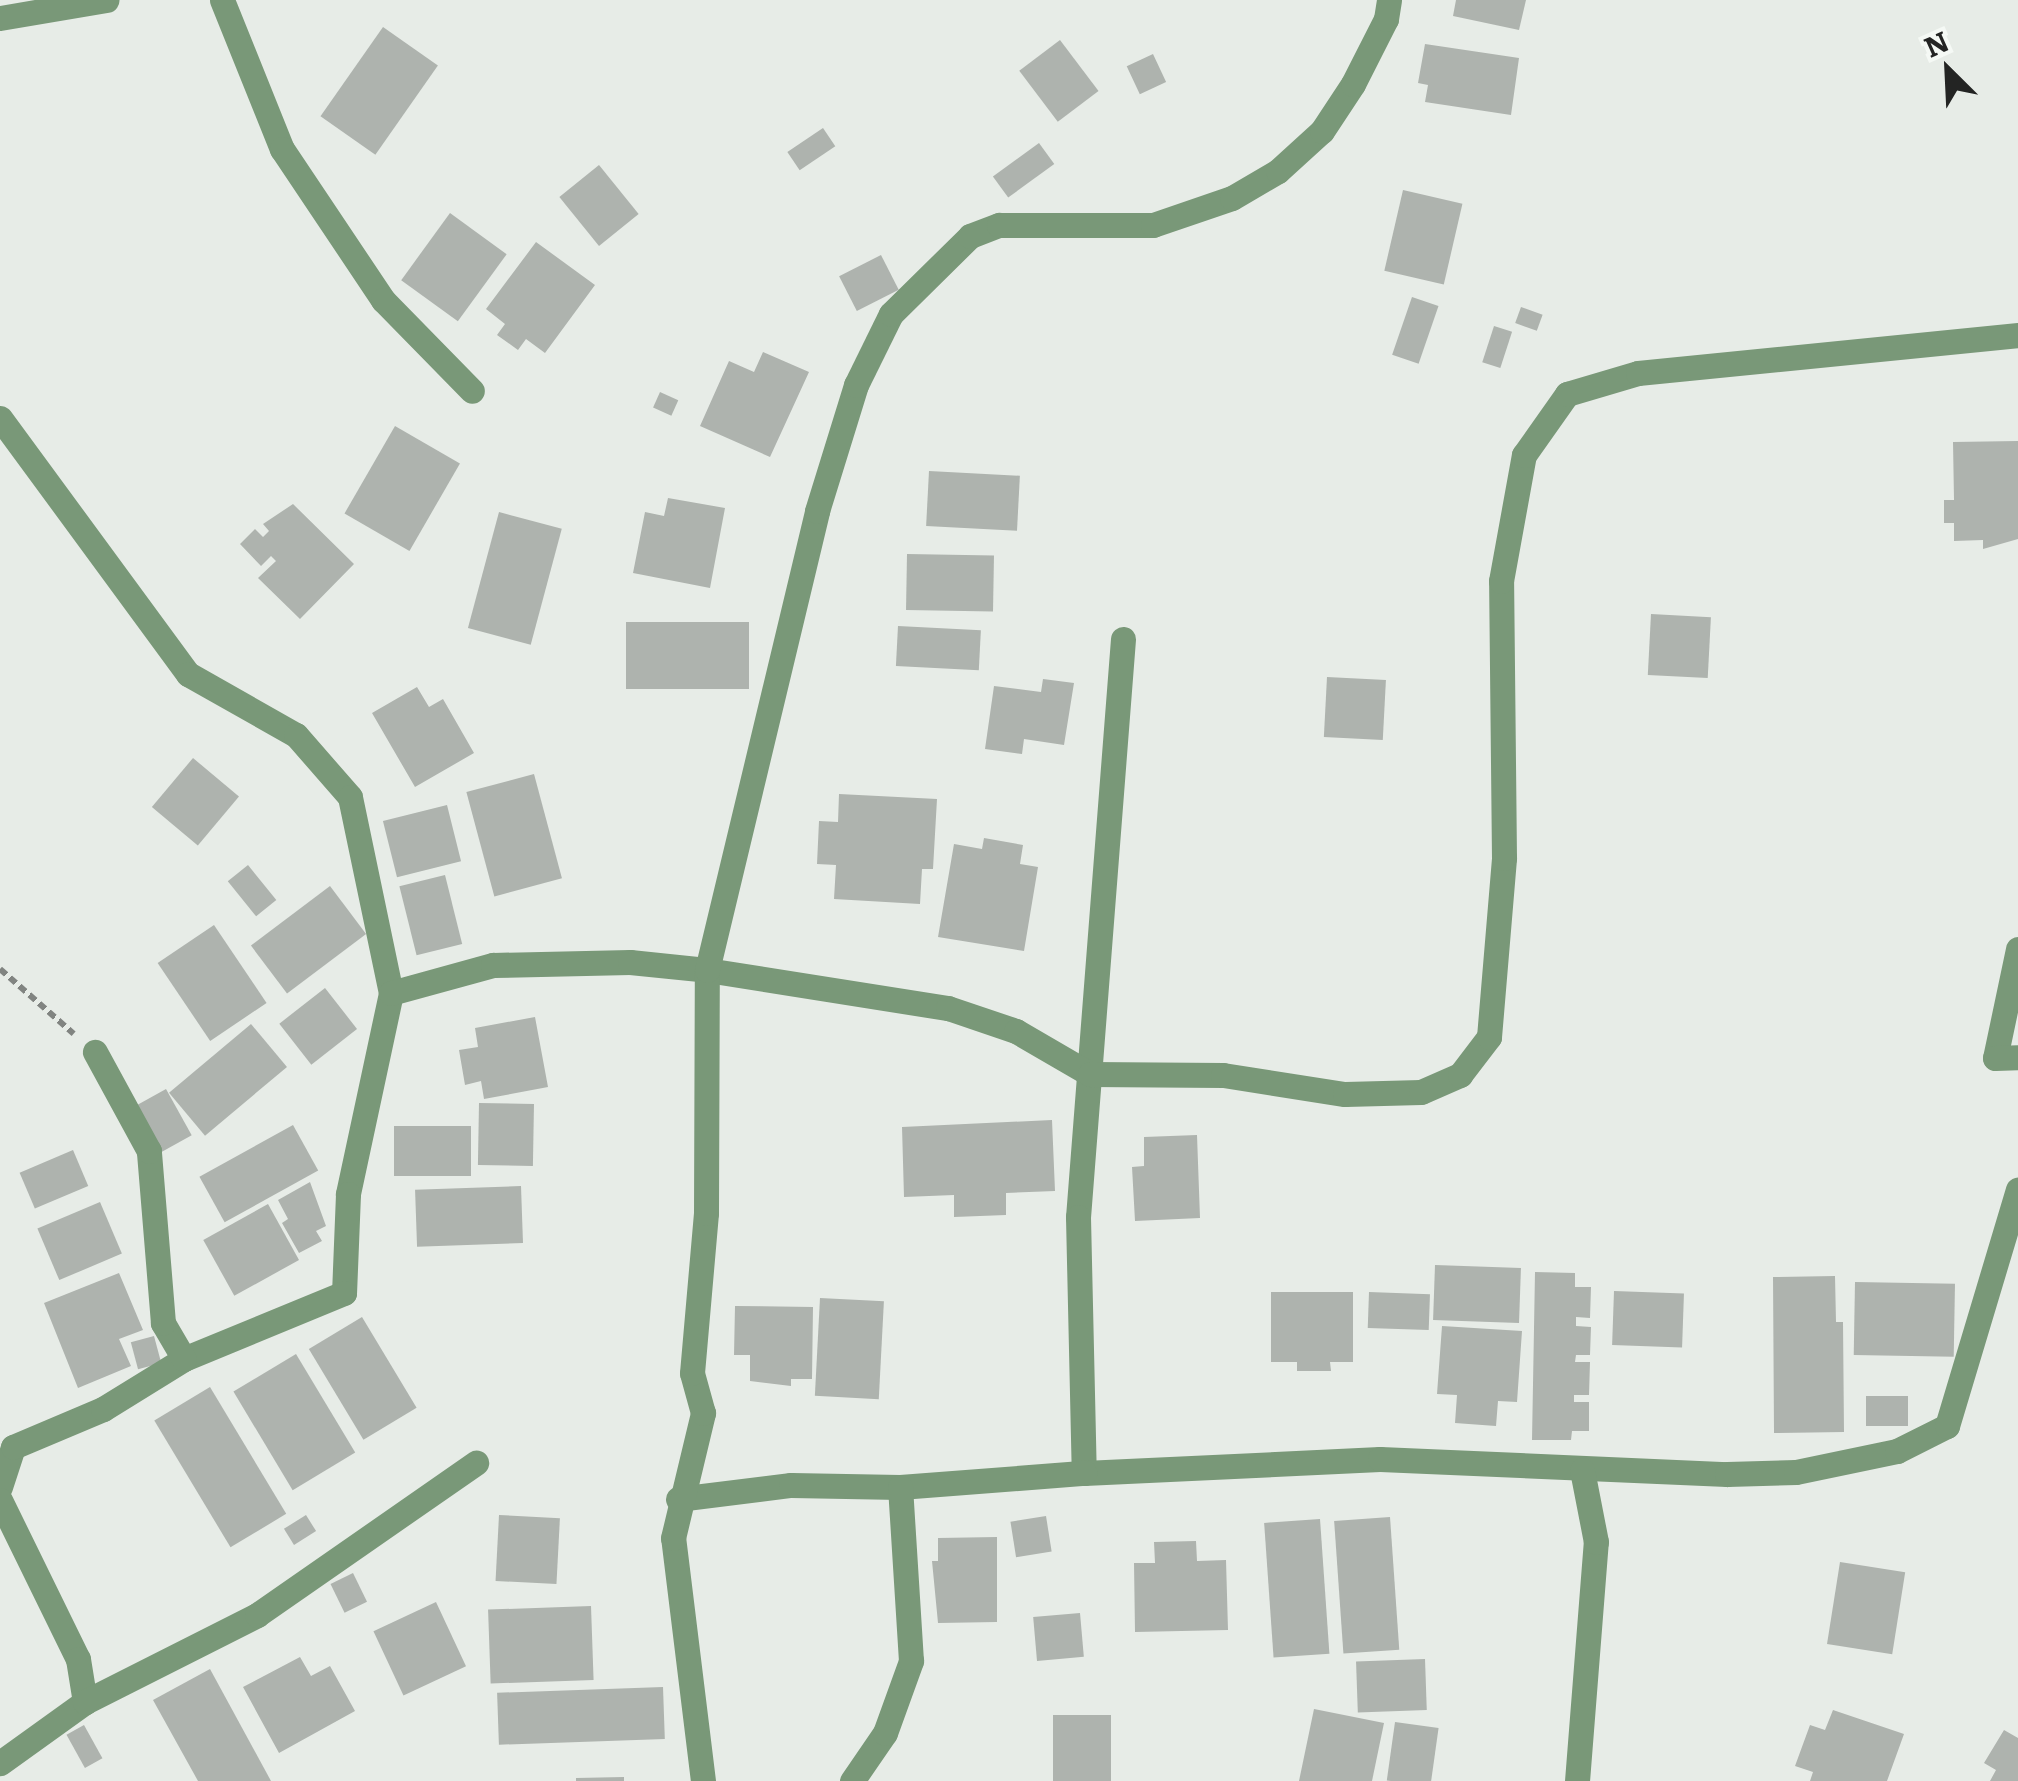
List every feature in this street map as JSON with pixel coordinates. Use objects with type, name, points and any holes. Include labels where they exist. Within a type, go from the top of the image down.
[{"type":"street","points":[[0,18],[106,0]]},
{"type":"street","points":[[222,0],[282,149],[384,300],[472,391]]},
{"type":"street","points":[[703,1781],[672,1538],[678,1499],[693,1468],[703,1413],[692,1372],[706,1212],[708,970],[817,511],[856,385],[890,314],[970,236],[999,225],[1153,225],[1232,198],[1278,171],[1322,131],[1353,84],[1386,19],[1388,0]]},
{"type":"street","points":[[391,992],[493,965],[630,962],[708,970],[948,1008],[1016,1031],[1090,1074],[1223,1075],[1345,1094],[1421,1092],[1460,1074],[1489,1037],[1504,858],[1501,580],[1524,455],[1567,394],[1638,373],[2018,335]]},
{"type":"street","points":[[0,418],[188,674],[296,736],[350,798],[391,992],[348,1194],[344,1293],[184,1359],[103,1408],[13,1447],[0,1487]]},
{"type":"street","points":[[1084,1472],[1078,1217],[1123,638]]},
{"type":"street","points":[[2018,949],[1995,1058],[2018,1057]]},
{"type":"street","points":[[95,1052],[149,1151],[163,1323],[184,1359]]},
{"type":"street","points":[[678,1499],[791,1485],[900,1487],[1084,1472],[1380,1459],[1582,1470],[1796,1472],[1896,1451],[1946,1426],[2018,1190]]},
{"type":"street","points":[[0,1763],[85,1702],[257,1614],[476,1462]]},
{"type":"street","points":[[1578,1781],[1596,1542],[1582,1470]]},
{"type":"street","points":[[852,1781],[886,1733],[911,1660],[900,1487]]},
{"type":"street","points":[[0,1500],[78,1659],[85,1702]]},
{"type":"path","points":[[0,969],[95,1052]]},
{"type":"building","points":[[1456,0],[1526,0],[1519,30],[1453,16]]},
{"type":"building","points":[[383,27],[438,65],[375,155],[320,116]]},
{"type":"building","points":[[1060,40],[1099,91],[1058,122],[1019,71]]},
{"type":"building","points":[[1425,44],[1519,58],[1511,115],[1425,102],[1428,85],[1418,83]]},
{"type":"building","points":[[1153,54],[1166,82],[1140,94],[1127,66]]},
{"type":"building","points":[[823,128],[835,146],[800,170],[787,152]]},
{"type":"building","points":[[1039,143],[1054,164],[1008,198],[993,177]]},
{"type":"building","points":[[599,165],[639,214],[599,246],[559,197]]},
{"type":"building","points":[[1403,190],[1462,204],[1444,285],[1384,271]]},
{"type":"building","points":[[450,213],[507,254],[458,321],[401,280]]},
{"type":"building","points":[[536,242],[595,285],[545,353],[526,339],[518,350],[497,335],[505,324],[486,309]]},
{"type":"building","points":[[881,255],[899,290],[857,311],[839,276]]},
{"type":"building","points":[[1412,297],[1438,306],[1419,364],[1392,355]]},
{"type":"building","points":[[1521,307],[1543,315],[1537,331],[1515,323]]},
{"type":"building","points":[[1494,326],[1512,332],[1500,368],[1482,362]]},
{"type":"building","points":[[763,352],[809,372],[770,457],[700,426],[729,361],[754,372]]},
{"type":"building","points":[[660,392],[678,400],[671,416],[653,408]]},
{"type":"building","points":[[395,426],[460,464],[409,551],[345,513]]},
{"type":"building","points":[[2018,441],[2018,539],[1983,549],[1983,540],[1954,541],[1954,523],[1944,523],[1944,500],[1954,500],[1953,442]]},
{"type":"building","points":[[929,471],[1020,476],[1017,531],[926,526]]},
{"type":"building","points":[[668,498],[725,508],[710,588],[633,573],[645,512],[664,516]]},
{"type":"building","points":[[293,504],[354,564],[300,619],[258,578],[276,561],[271,556],[261,566],[240,544],[255,529],[263,537],[269,531],[263,524]]},
{"type":"building","points":[[499,512],[562,529],[531,645],[468,628]]},
{"type":"building","points":[[907,554],[994,556],[993,612],[906,610]]},
{"type":"building","points":[[1651,614],[1711,617],[1708,678],[1648,675]]},
{"type":"building","points":[[626,622],[749,622],[749,689],[626,689]]},
{"type":"building","points":[[898,626],[981,630],[979,670],[896,666]]},
{"type":"building","points":[[1327,677],[1386,680],[1383,740],[1324,737]]},
{"type":"building","points":[[1043,679],[1074,683],[1064,745],[1024,739],[1022,754],[985,749],[994,686],[1041,692]]},
{"type":"building","points":[[417,687],[429,707],[443,699],[474,753],[415,787],[372,713]]},
{"type":"building","points":[[193,758],[239,797],[198,846],[152,807]]},
{"type":"building","points":[[534,774],[562,878],[494,896],[466,792]]},
{"type":"building","points":[[839,794],[937,799],[933,869],[922,869],[920,904],[834,899],[836,865],[817,864],[819,821],[838,822]]},
{"type":"building","points":[[447,805],[461,861],[397,877],[383,821]]},
{"type":"building","points":[[984,838],[1023,845],[1020,864],[1038,867],[1024,951],[938,937],[954,844],[982,849]]},
{"type":"building","points":[[248,865],[276,900],[256,916],[228,881]]},
{"type":"building","points":[[445,875],[462,944],[417,955],[399,886]]},
{"type":"building","points":[[330,886],[366,934],[287,993],[251,946]]},
{"type":"building","points":[[214,925],[267,1003],[210,1041],[158,963]]},
{"type":"building","points":[[325,988],[357,1029],[311,1065],[279,1024]]},
{"type":"building","points":[[535,1017],[548,1087],[484,1099],[481,1081],[465,1085],[459,1050],[478,1047],[475,1028]]},
{"type":"building","points":[[251,1024],[287,1067],[205,1136],[169,1093]]},
{"type":"building","points":[[166,1089],[192,1135],[162,1152],[136,1105]]},
{"type":"building","points":[[479,1103],[534,1104],[533,1166],[478,1165]]},
{"type":"building","points":[[1052,1120],[1055,1191],[1006,1193],[1006,1215],[954,1217],[954,1195],[904,1197],[902,1127]]},
{"type":"building","points":[[293,1125],[318,1170],[225,1222],[199,1177]]},
{"type":"building","points":[[394,1126],[471,1126],[471,1176],[394,1176]]},
{"type":"building","points":[[1197,1135],[1200,1218],[1135,1221],[1132,1167],[1144,1166],[1144,1137]]},
{"type":"building","points":[[73,1150],[88,1186],[35,1209],[20,1173]]},
{"type":"building","points":[[310,1182],[326,1226],[316,1231],[322,1241],[299,1253],[282,1223],[288,1219],[278,1200]]},
{"type":"building","points":[[521,1186],[523,1243],[417,1247],[415,1190]]},
{"type":"building","points":[[100,1202],[122,1254],[59,1280],[37,1229]]},
{"type":"building","points":[[268,1204],[299,1260],[234,1296],[203,1240]]},
{"type":"building","points":[[1435,1265],[1521,1268],[1519,1323],[1433,1320]]},
{"type":"building","points":[[1535,1272],[1575,1273],[1575,1287],[1591,1287],[1590,1318],[1576,1317],[1576,1326],[1591,1327],[1590,1355],[1576,1355],[1575,1362],[1590,1362],[1589,1395],[1574,1395],[1574,1402],[1589,1402],[1589,1431],[1572,1431],[1571,1440],[1532,1440]]},
{"type":"building","points":[[119,1273],[143,1330],[119,1339],[131,1366],[78,1388],[44,1303]]},
{"type":"building","points":[[1835,1276],[1836,1322],[1843,1322],[1844,1432],[1774,1433],[1773,1277]]},
{"type":"building","points":[[1855,1282],[1955,1284],[1954,1357],[1854,1355]]},
{"type":"building","points":[[1614,1291],[1684,1293],[1682,1347],[1612,1345]]},
{"type":"building","points":[[1271,1292],[1353,1292],[1353,1362],[1330,1362],[1331,1371],[1297,1371],[1297,1362],[1271,1362]]},
{"type":"building","points":[[1369,1292],[1430,1294],[1429,1330],[1368,1328]]},
{"type":"building","points":[[820,1298],[884,1301],[879,1399],[815,1396]]},
{"type":"building","points":[[735,1306],[813,1307],[812,1379],[791,1379],[791,1386],[750,1381],[750,1355],[734,1355]]},
{"type":"building","points":[[362,1317],[417,1408],[363,1440],[309,1349]]},
{"type":"building","points":[[1442,1326],[1522,1331],[1517,1402],[1498,1401],[1496,1426],[1455,1423],[1457,1395],[1437,1394]]},
{"type":"building","points":[[154,1336],[161,1363],[138,1369],[131,1342]]},
{"type":"building","points":[[296,1354],[355,1453],[293,1490],[233,1392]]},
{"type":"building","points":[[210,1387],[286,1514],[231,1547],[154,1420]]},
{"type":"building","points":[[1866,1396],[1908,1396],[1908,1426],[1866,1426]]},
{"type":"building","points":[[306,1515],[316,1531],[294,1545],[284,1529]]},
{"type":"building","points":[[499,1515],[560,1518],[556,1584],[496,1581]]},
{"type":"building","points":[[1046,1516],[1052,1552],[1016,1557],[1010,1522]]},
{"type":"building","points":[[1390,1517],[1399,1650],[1343,1654],[1334,1521]]},
{"type":"building","points":[[1320,1519],[1329,1654],[1274,1658],[1264,1523]]},
{"type":"building","points":[[997,1537],[997,1622],[938,1623],[932,1561],[938,1561],[938,1538]]},
{"type":"building","points":[[1196,1541],[1197,1561],[1226,1560],[1228,1630],[1135,1632],[1134,1563],[1155,1563],[1154,1542]]},
{"type":"building","points":[[1840,1562],[1905,1572],[1892,1654],[1827,1644]]},
{"type":"building","points":[[353,1573],[367,1602],[345,1613],[331,1584]]},
{"type":"building","points":[[436,1602],[466,1666],[403,1696],[373,1631]]},
{"type":"building","points":[[591,1606],[594,1680],[491,1684],[488,1610]]},
{"type":"building","points":[[1080,1613],[1084,1657],[1037,1661],[1033,1617]]},
{"type":"building","points":[[300,1657],[311,1676],[330,1666],[355,1711],[279,1753],[243,1687]]},
{"type":"building","points":[[1425,1659],[1427,1710],[1358,1712],[1356,1661]]},
{"type":"building","points":[[210,1669],[271,1781],[198,1781],[153,1700]]},
{"type":"building","points":[[663,1687],[665,1739],[499,1745],[497,1693]]},
{"type":"building","points":[[1314,1709],[1384,1723],[1372,1781],[1299,1781]]},
{"type":"building","points":[[1833,1710],[1904,1734],[1887,1781],[1810,1781],[1813,1772],[1795,1766],[1810,1725],[1825,1730]]},
{"type":"building","points":[[1053,1715],[1111,1715],[1111,1781],[1053,1781]]},
{"type":"building","points":[[1395,1722],[1439,1728],[1431,1781],[1387,1780]]},
{"type":"building","points":[[84,1725],[102,1758],[85,1768],[67,1735]]},
{"type":"building","points":[[2004,1730],[2018,1738],[2018,1781],[1990,1781],[1996,1770],[1984,1763]]},
{"type":"building","points":[[624,1777],[624,1781],[576,1781],[576,1778]]}]
